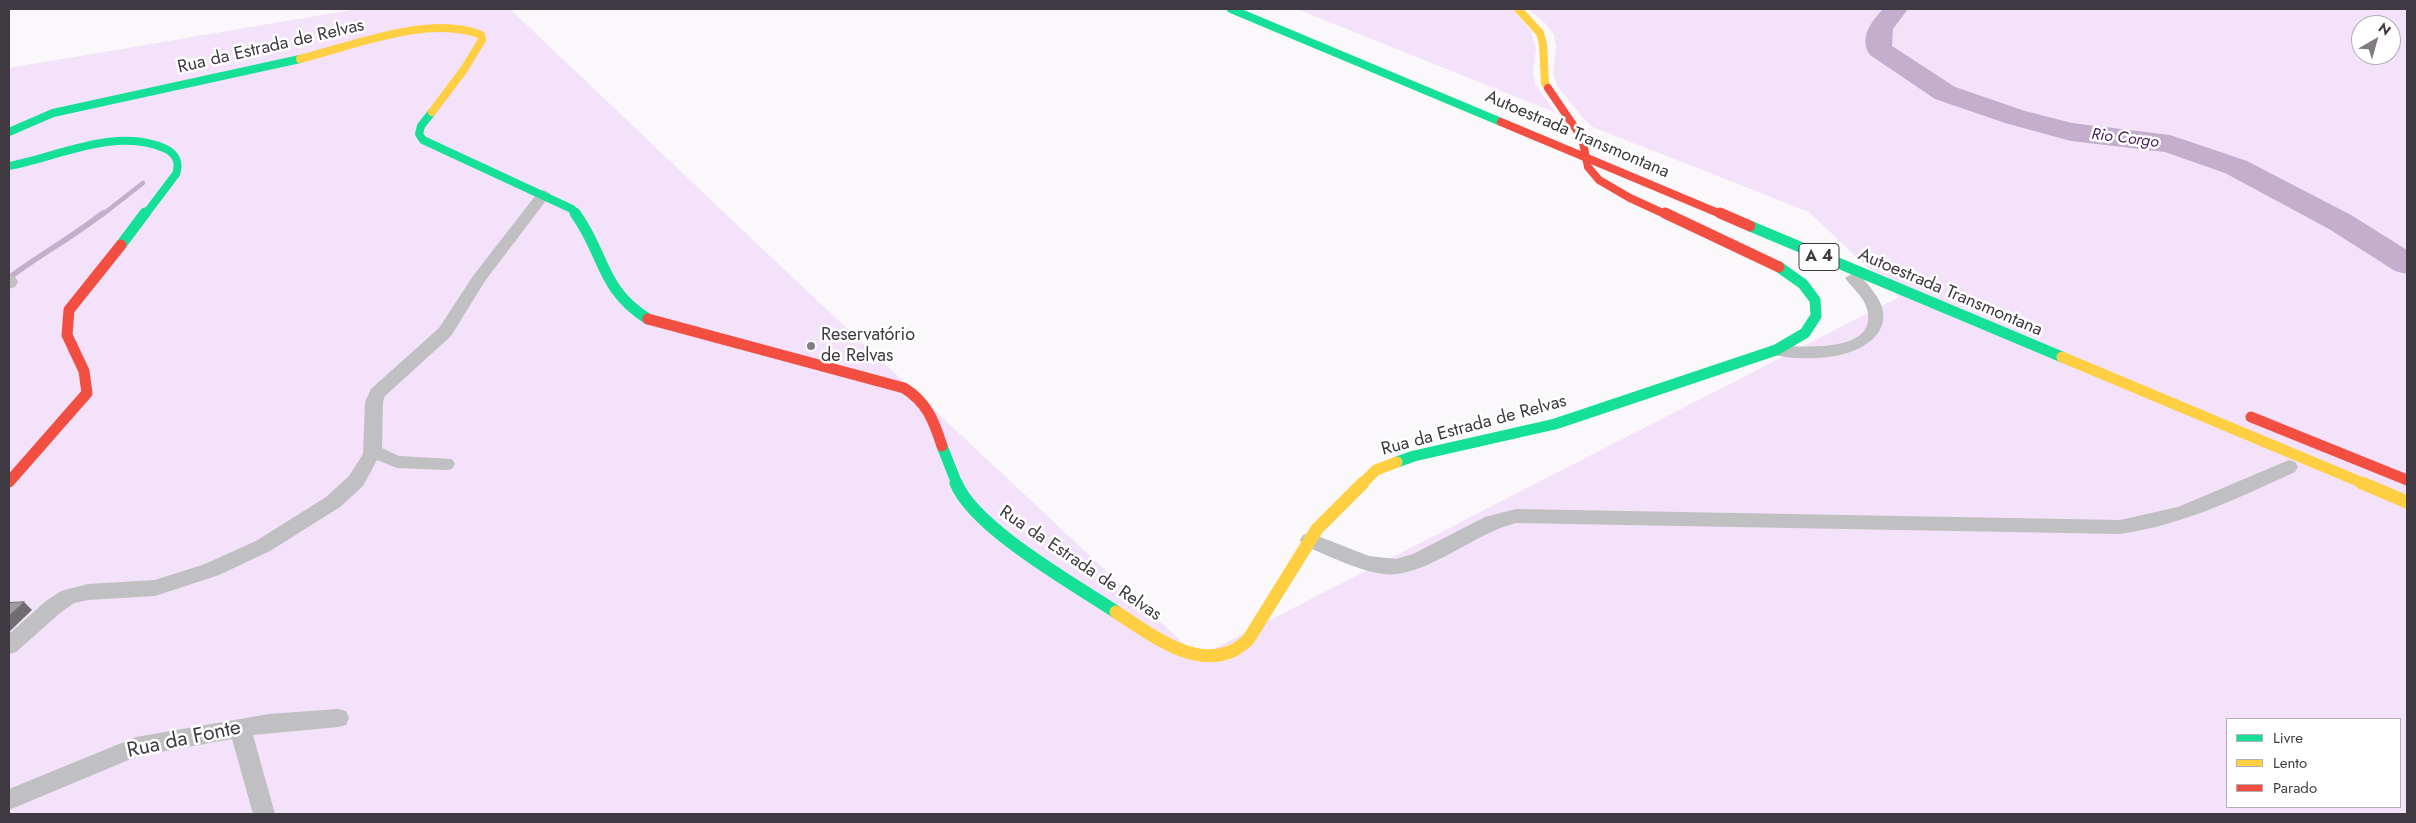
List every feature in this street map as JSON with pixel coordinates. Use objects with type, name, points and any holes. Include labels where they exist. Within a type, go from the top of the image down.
[{"type":"main road","name":"Autoestrada Transmontana","points":[[1231,9],[2407,502]]},
{"type":"main road","name":"Autoestrada Transmontana","points":[[1255,9],[1597,149]]},
{"type":"main road","name":"Rua da Estrada de Relvas","points":[[9,132],[54,113],[334,52],[423,28],[462,27],[476,31],[481,35],[482,40],[463,71],[421,126],[420,137],[431,145],[544,194],[568,206],[577,213],[615,292],[624,303],[640,314],[668,326],[891,384],[914,393],[929,409],[958,488],[983,520],[1011,541],[1146,630],[1186,650],[1212,657],[1232,654],[1241,648],[1255,632],[1310,540],[1325,520],[1362,482],[1384,466],[1414,456],[1556,424],[1776,350],[1796,340],[1812,326],[1817,310],[1809,292],[1801,282],[1779,266],[1630,198],[1607,186],[1592,174],[1586,161],[1582,138],[1545,83],[1543,44],[1540,33],[1518,9]]},
{"type":"main road","points":[[9,166],[28,164],[100,144],[150,141],[161,144],[170,150],[177,159],[178,169],[170,186],[69,310],[64,323],[66,341],[87,377],[89,388],[87,393],[9,482]]},
{"type":"main road","points":[[2242,413],[2407,480]]},
{"type":"street","points":[[9,646],[53,607],[73,595],[88,592],[155,588],[212,570],[248,555],[339,498],[359,476],[373,451],[374,402],[377,393],[445,332],[479,279],[544,194]]},
{"type":"street","points":[[1776,350],[1829,351],[1850,347],[1866,338],[1874,324],[1875,307],[1853,278]]},
{"type":"street","points":[[9,280],[9,284]]},
{"type":"street","points":[[373,451],[397,462],[446,464]]},
{"type":"street","points":[[1310,540],[1367,563],[1396,567],[1419,560],[1492,522],[1516,516],[2120,526],[2148,523],[2175,515],[2290,467]]},
{"type":"street","name":"Rua da Fonte","points":[[9,800],[136,747],[285,721],[338,718]]},
{"type":"street","points":[[240,728],[264,814]]},
{"type":"shaded area","points":[[357,9],[510,9],[773,259],[1198,657],[1899,297],[1809,212],[1590,126],[1557,86],[1553,74],[1556,48],[1554,35],[1545,23],[1529,9],[2407,9],[2407,814],[9,814],[9,68]]},
{"type":"shaded area","points":[[1297,9],[1512,9],[1531,31],[1536,49],[1533,73],[1535,84],[1556,113]]},
{"type":"building","points":[[24,602],[9,616],[9,603]]},
{"type":"waterway","name":"Rio Corgo","points":[[1896,9],[1880,28],[1879,49],[1945,93],[2015,117],[2071,132],[2170,144],[2236,167],[2340,222],[2407,264]]},
{"type":"waterway","points":[[102,215],[143,183]]},
{"type":"waterway","points":[[9,278],[103,213]]},
{"type":"traffic: fast","points":[[1231,9],[1501,122]]},
{"type":"traffic: fast","points":[[9,132],[53,113],[300,59]]},
{"type":"traffic: fast","points":[[432,112],[421,126],[419,134],[423,140],[572,209],[590,238],[610,283],[632,309],[648,319]]},
{"type":"traffic: fast","points":[[9,166],[114,142],[135,141],[154,143],[170,151],[178,161],[176,174],[121,245]]},
{"type":"traffic: fast","points":[[1750,226],[2062,357]]},
{"type":"traffic: fast","points":[[1397,462],[1414,456],[1555,424],[1776,350],[1805,333],[1816,316],[1815,300],[1803,284],[1779,267]]},
{"type":"traffic: fast","points":[[942,446],[959,490],[984,521],[1020,548],[1116,612]]},
{"type":"traffic: slow","points":[[1518,9],[1540,33],[1543,44],[1545,83],[1548,88]]},
{"type":"traffic: slow","points":[[300,59],[421,30],[466,29],[481,35],[482,40],[463,71],[432,112]]},
{"type":"traffic: slow","points":[[2062,357],[2407,502]]},
{"type":"traffic: slow","points":[[1116,612],[1146,632],[1181,650],[1199,655],[1216,656],[1233,651],[1248,640],[1317,529],[1376,470],[1397,462]]},
{"type":"traffic: jam","points":[[1548,88],[1582,138],[1588,167],[1599,180],[1630,198],[1738,246],[1779,267]]},
{"type":"traffic: jam","points":[[1501,122],[1750,226]]},
{"type":"traffic: jam","points":[[9,482],[87,393],[87,381],[84,371],[70,345],[67,335],[66,324],[69,310],[121,245]]},
{"type":"traffic: jam","points":[[648,319],[668,326],[904,388],[913,393],[925,405],[933,420],[942,446]]},
{"type":"traffic: jam","points":[[2251,417],[2407,480]]},
{"type":"place","name":"Reservatório de Relvas","points":[[811,346]]}]
